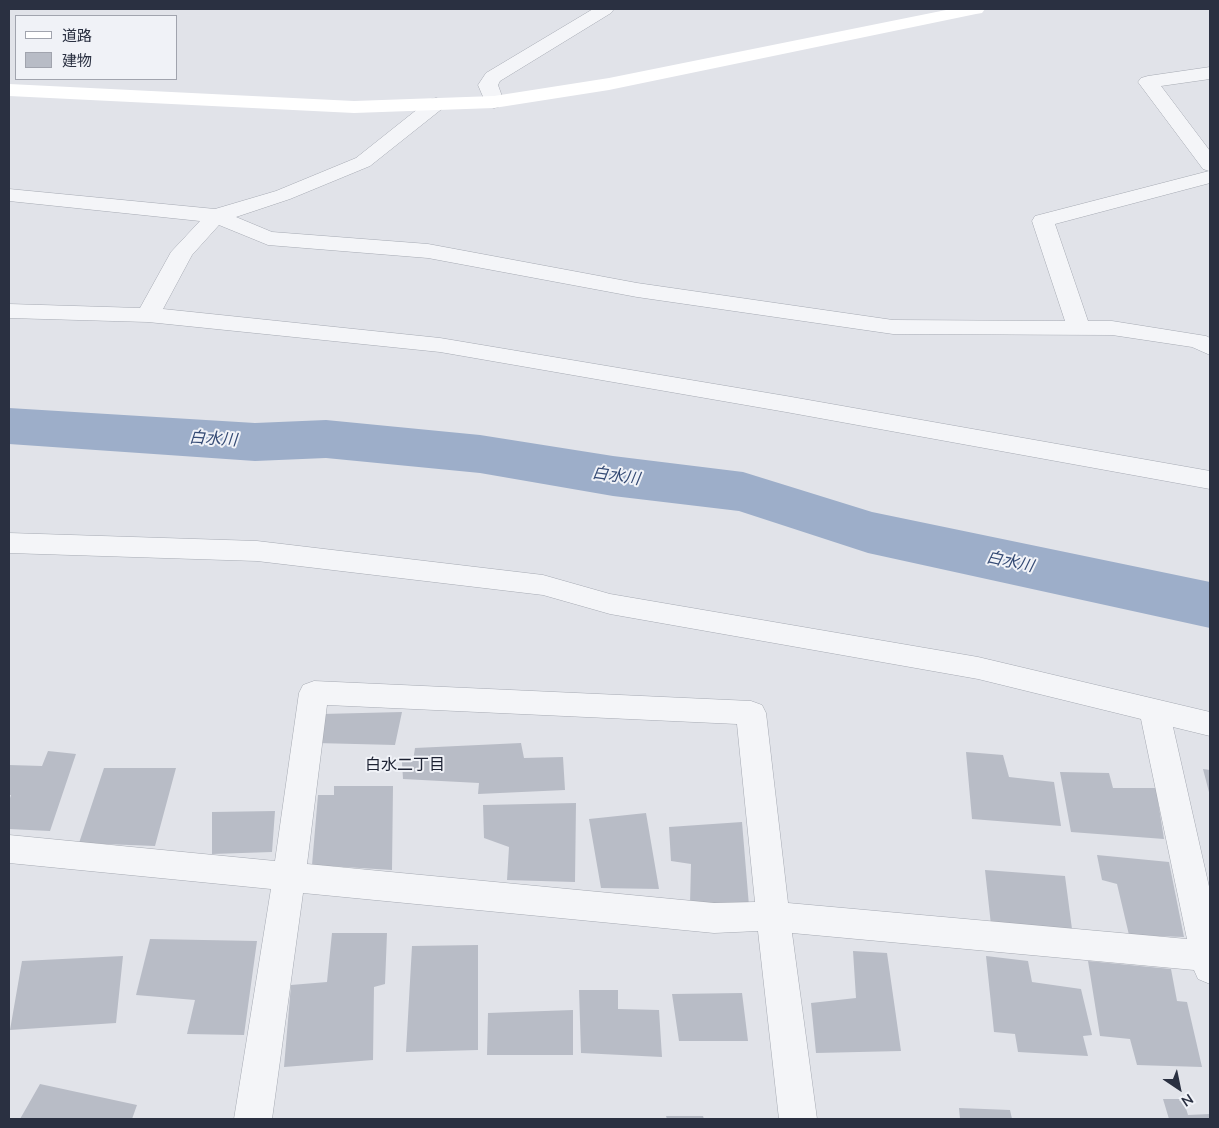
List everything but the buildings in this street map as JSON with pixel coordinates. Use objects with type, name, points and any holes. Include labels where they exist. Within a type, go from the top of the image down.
[{"type":"street","points":[[494,102],[488,85],[493,77],[605,9]]},
{"type":"street","points":[[9,90],[354,107],[494,102],[610,84],[976,9]]},
{"type":"street","points":[[1210,73],[1148,82],[1210,165]]},
{"type":"street","points":[[148,315],[182,252],[216,216],[283,195],[363,162],[436,104]]},
{"type":"street","points":[[1078,328],[1043,221],[1210,177]]},
{"type":"street","points":[[9,195],[216,216],[268,238],[428,251],[637,290],[893,326],[1112,328],[1198,341],[1210,348]]},
{"type":"street","points":[[9,311],[148,315],[440,345],[786,404],[1210,480]]},
{"type":"street","points":[[10,547],[256,551],[543,585],[610,604],[978,668],[1210,724]]},
{"type":"street","points":[[253,1119],[314,693],[751,713],[798,1119]]},
{"type":"street","points":[[9,849],[714,918],[773,916],[1209,960],[1154,710]]},
{"type":"waterway","name":"白水川","points":[[9,426],[255,442],[326,439],[480,454],[613,476],[743,492],[868,532],[1210,605]]},
{"type":"district","name":"白水二丁目","points":[[405,765]]}]
